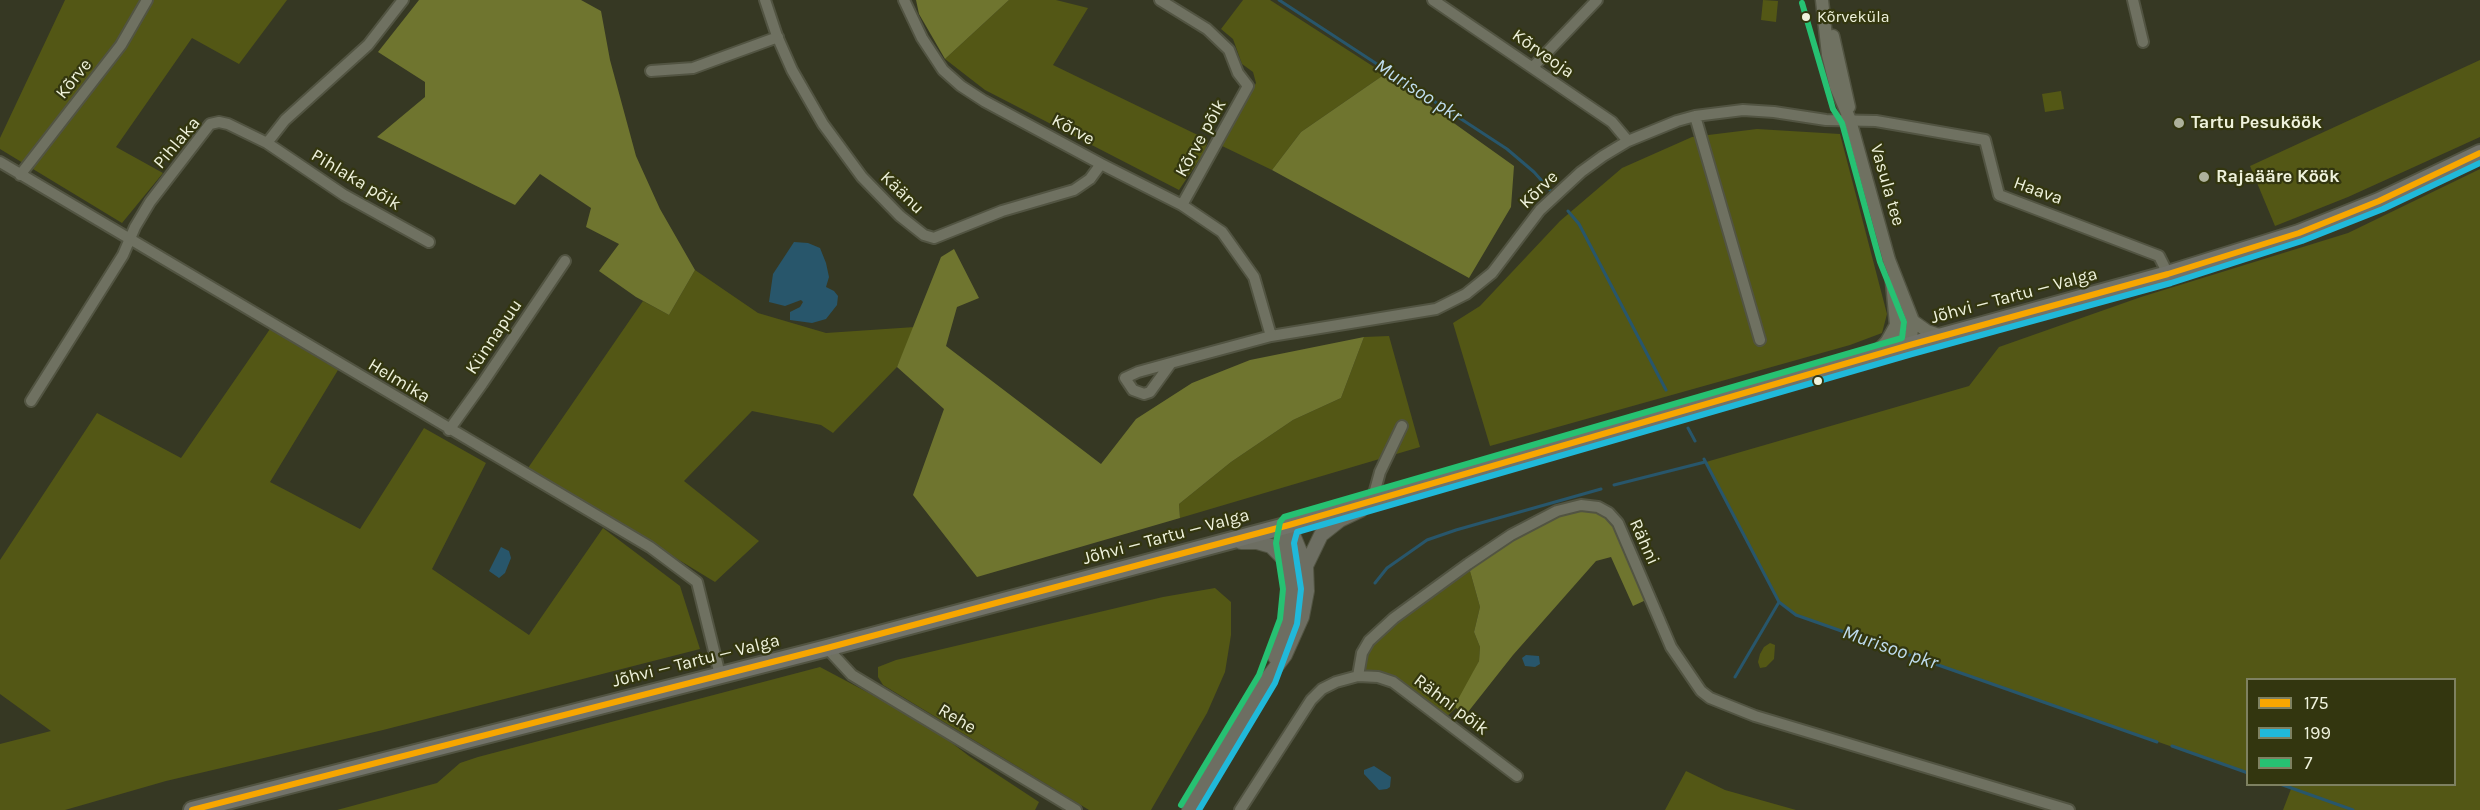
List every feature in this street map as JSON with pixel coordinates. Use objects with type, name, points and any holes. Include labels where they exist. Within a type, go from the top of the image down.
[{"type":"highway","name":"Jõhvi — Tartu — Valga","points":[[192,810],[826,648],[1289,525],[1910,345],[2168,274],[2319,225],[2389,197],[2480,153]]},
{"type":"main road","points":[[1306,566],[1321,535],[1340,520],[1379,500]]},
{"type":"main road","points":[[1267,679],[1289,621],[1292,589],[1285,543],[1289,525]]},
{"type":"main road","points":[[1189,810],[1267,679],[1285,655],[1302,617],[1307,591],[1306,566],[1289,525]]},
{"type":"main road","points":[[1227,541],[1257,542],[1271,546],[1288,563]]},
{"type":"street","name":"Kõrve","points":[[20,174],[121,45],[147,0]]},
{"type":"street","points":[[267,143],[285,120],[368,45],[403,0]]},
{"type":"street","name":"Käänu","points":[[765,0],[792,70],[823,124],[862,177],[900,216],[924,236],[934,238],[1002,211],[1074,190],[1090,179],[1101,164]]},
{"type":"street","name":"Kõrve","points":[[904,0],[922,38],[944,70],[961,86],[984,101],[1182,205],[1222,232],[1254,277],[1271,336]]},
{"type":"street","name":"Kõrve põik","points":[[1160,0],[1207,29],[1230,51],[1238,73],[1248,86],[1182,205]]},
{"type":"street","name":"Kõrveoja","points":[[1433,0],[1612,122],[1628,141]]},
{"type":"street","points":[[1533,67],[1597,0]]},
{"type":"street","name":"Vasula tee","points":[[1822,0],[1830,62],[1842,106],[1850,120],[1889,260],[1912,321],[1910,345]]},
{"type":"street","points":[[2133,0],[2143,42]]},
{"type":"street","points":[[651,71],[693,68],[778,38]]},
{"type":"street","name":"Kõrve","points":[[1171,363],[1150,392],[1144,394],[1133,390],[1125,378],[1171,363],[1271,336],[1436,309],[1466,294],[1492,273],[1540,210],[1581,172],[1628,141],[1695,116],[1743,110],[1819,119],[1850,120]]},
{"type":"street","points":[[1695,116],[1760,340]]},
{"type":"street","name":"Haava","points":[[1850,120],[1876,121],[1985,140],[1999,195],[2159,256],[2168,274]]},
{"type":"street","name":"Pihlaka","points":[[31,401],[130,240],[150,202],[210,124],[219,122],[228,124],[267,143]]},
{"type":"street","name":"Pihlaka põik","points":[[267,143],[344,195],[429,242]]},
{"type":"street","name":"Helmika","points":[[0,162],[650,547],[697,582],[720,675]]},
{"type":"street","name":"Vasula tee","points":[[1889,260],[1896,325],[1900,335],[1910,345]]},
{"type":"street","name":"Künnapuu","points":[[449,430],[565,261]]},
{"type":"street","points":[[1912,321],[1927,331],[1942,336]]},
{"type":"street","points":[[1874,356],[1887,341],[1896,325]]},
{"type":"street","points":[[1379,500],[1380,472],[1402,426]]},
{"type":"street","name":"Rähni","points":[[1358,676],[1362,653],[1369,641],[1394,618],[1468,564],[1511,535],[1557,511],[1581,505],[1598,507],[1609,513],[1618,524],[1671,647],[1701,691],[1710,698],[1755,716],[2068,810]]},
{"type":"street","name":"Rehe","points":[[826,648],[852,675],[1076,810]]},
{"type":"street","points":[[1240,810],[1311,700],[1322,689],[1336,682],[1358,676]]},
{"type":"street","name":"Rähni põik","points":[[1358,676],[1378,677],[1393,682],[1517,776]]},
{"type":"green space","points":[[65,0],[287,0],[239,64],[192,38],[116,147],[163,173],[122,223],[0,149],[0,138]]},
{"type":"green space","points":[[419,0],[581,0],[601,11],[610,60],[636,156],[660,209],[695,270],[669,315],[636,297],[599,271],[619,244],[586,227],[591,208],[540,174],[515,205],[377,137],[425,97],[425,82],[378,52]]},
{"type":"green space","points":[[916,0],[1009,0],[945,59],[919,14]]},
{"type":"green space","points":[[1009,0],[1056,0],[1088,8],[1053,65],[1208,140],[1205,151],[1179,190],[985,90],[945,59]]},
{"type":"green space","points":[[1243,0],[1270,0],[1385,74],[1301,132],[1272,170],[1220,145],[1256,83],[1253,72],[1242,64],[1233,39],[1221,29]]},
{"type":"green space","points":[[1763,0],[1778,1],[1776,22],[1761,20]]},
{"type":"green space","points":[[2480,60],[2480,137],[2348,197],[2275,226],[2250,166]]},
{"type":"green space","points":[[1385,74],[1514,166],[1511,207],[1469,278],[1272,170],[1301,132]]},
{"type":"green space","points":[[2061,91],[2064,109],[2045,112],[2042,94]]},
{"type":"green space","points":[[1757,129],[1840,134],[1887,314],[1882,333],[1850,345],[1490,446],[1453,323],[1480,306],[1560,221],[1622,168],[1692,137]]},
{"type":"green space","points":[[2480,169],[2480,810],[2283,810],[2291,789],[2283,786],[2456,786],[2456,678],[2246,678],[2246,773],[1796,615],[1779,602],[1706,462],[1969,386],[1999,347],[2141,297],[2348,233]]},
{"type":"green space","points":[[954,249],[979,298],[957,307],[946,346],[1101,464],[1136,419],[1192,383],[1250,360],[1364,337],[1341,398],[1293,420],[1231,462],[1179,504],[1180,518],[977,577],[913,495],[944,409],[897,367],[941,257]]},
{"type":"green space","points":[[695,270],[758,313],[826,333],[915,327],[897,367],[833,433],[821,425],[752,411],[684,481],[759,541],[715,582],[528,468],[643,301],[669,315]]},
{"type":"green space","points":[[270,329],[338,370],[270,482],[360,529],[424,428],[486,463],[432,569],[529,635],[603,528],[680,586],[700,649],[383,730],[166,781],[65,810],[0,810],[0,744],[51,731],[0,694],[0,560],[97,413],[181,458]]},
{"type":"green space","points":[[1389,336],[1420,447],[1180,518],[1179,504],[1231,462],[1293,420],[1341,398],[1364,337]]},
{"type":"green space","points":[[1581,505],[1605,515],[1613,527],[1646,600],[1633,606],[1611,557],[1596,561],[1513,655],[1468,712],[1463,713],[1456,708],[1456,703],[1479,661],[1480,647],[1474,632],[1480,607],[1468,564],[1511,535]]},
{"type":"green space","points":[[1468,564],[1480,607],[1474,632],[1480,647],[1479,661],[1456,708],[1443,720],[1393,682],[1358,676],[1369,641]]},
{"type":"green space","points":[[1215,588],[1231,602],[1231,635],[1225,672],[1207,713],[1151,810],[1089,810],[883,685],[878,677],[878,667],[896,660],[1163,597]]},
{"type":"green space","points":[[1770,643],[1775,645],[1774,659],[1766,667],[1760,668],[1758,662],[1760,654]]},
{"type":"green space","points":[[820,667],[927,724],[969,756],[1039,802],[1035,810],[337,810],[437,783],[460,763],[478,757]]},
{"type":"green space","points":[[1686,771],[1725,790],[1796,810],[1665,810]]},
{"type":"water","points":[[794,242],[808,243],[820,248],[829,277],[826,287],[838,296],[837,305],[826,319],[812,323],[790,320],[790,312],[800,307],[803,302],[801,300],[785,306],[769,302],[773,274]]},
{"type":"water","points":[[501,547],[509,551],[511,558],[505,573],[499,578],[489,571]]},
{"type":"water","points":[[1526,655],[1539,656],[1540,664],[1535,667],[1525,666],[1522,658]]},
{"type":"water","points":[[1374,766],[1391,777],[1390,787],[1387,789],[1379,790],[1364,774],[1364,770]]},
{"type":"waterway","name":"Murisoo pkr","points":[[1279,0],[1507,149],[1534,172],[1550,190]]},
{"type":"waterway","name":"Murisoo pkr","points":[[1568,211],[1579,224],[1666,390]]},
{"type":"waterway","name":"Murisoo pkr","points":[[1688,428],[1695,441]]},
{"type":"waterway","name":"Murisoo pkr","points":[[1704,459],[1779,602],[1796,615],[2157,742]]},
{"type":"waterway","points":[[1614,485],[1705,462]]},
{"type":"waterway","points":[[1375,583],[1387,568],[1427,540],[1601,489]]},
{"type":"waterway","points":[[1735,677],[1779,602]]},
{"type":"waterway","name":"Murisoo pkr","points":[[2172,746],[2246,772]]},
{"type":"waterway","name":"Murisoo pkr","points":[[2286,786],[2353,810]]},
{"type":"transit line","name":"7","points":[[1181,805],[1259,675],[1280,619],[1283,589],[1276,543],[1280,522],[1284,517],[1902,338],[1904,322],[1880,262],[1842,123],[1833,109],[1802,3]]},
{"type":"transit line","name":"175","points":[[192,810],[827,648],[1289,525],[1910,345],[2168,274],[2299,233],[2379,201],[2480,153]]},
{"type":"transit line","name":"199","points":[[1199,810],[1275,683],[1297,624],[1301,589],[1294,543],[1297,532],[1912,354],[2171,283],[2302,241],[2383,209],[2480,163]]},
{"type":"place","name":"Kõrveküla","points":[[1806,17]]},
{"type":"place","name":"Tartu Pesuköök","points":[[2179,123]]},
{"type":"place","name":"Rajaääre Köök","points":[[2204,177]]}]
